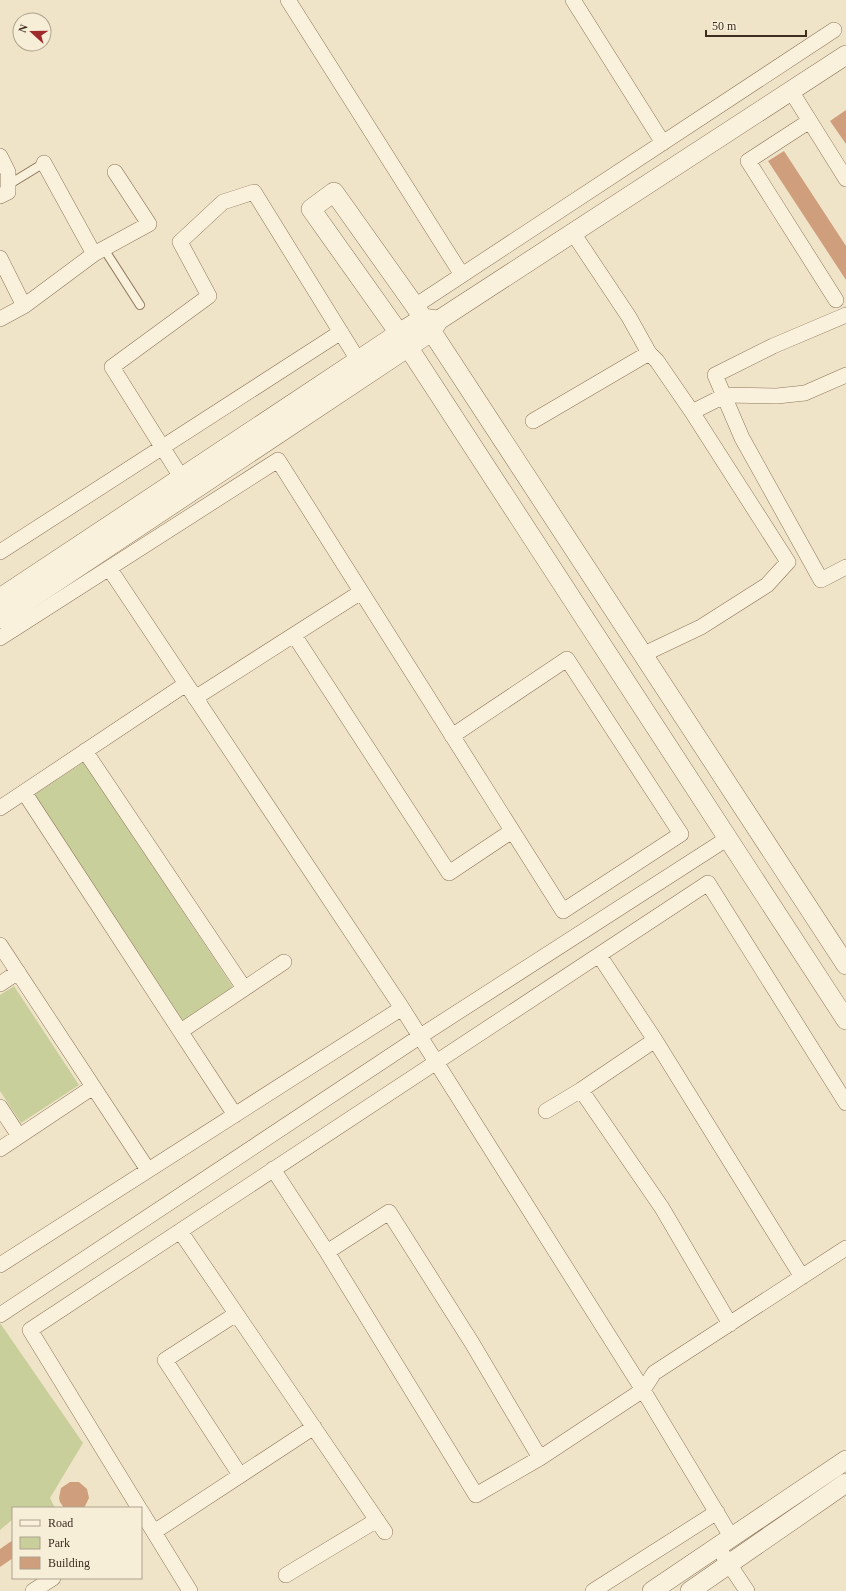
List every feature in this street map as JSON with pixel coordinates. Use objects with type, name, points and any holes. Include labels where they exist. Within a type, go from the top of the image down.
[{"type":"street","points":[[288,0],[462,275]]},
{"type":"street","points":[[572,0],[663,143]]},
{"type":"street","points":[[0,619],[403,340],[427,319],[462,275],[834,30]]},
{"type":"street","points":[[427,319],[573,233],[846,55]]},
{"type":"street","points":[[790,91],[808,122],[846,179]]},
{"type":"street","points":[[808,122],[748,161],[836,300]]},
{"type":"street","points":[[0,156],[8,172],[4,191]]},
{"type":"street","points":[[44,163],[99,252]]},
{"type":"street","points":[[0,319],[24,306],[99,252],[149,224],[115,172]]},
{"type":"street","points":[[181,477],[112,367],[209,296],[180,242],[223,202],[254,192],[358,360]]},
{"type":"street","points":[[846,966],[642,655],[427,319],[334,192],[311,209],[403,340],[846,1020]]},
{"type":"street","points":[[573,233],[629,316],[649,353],[657,361],[692,412],[788,562]]},
{"type":"street","points":[[0,258],[24,306]]},
{"type":"street","points":[[846,315],[773,346],[716,375],[726,395],[742,438],[821,580],[846,567]]},
{"type":"street","points":[[0,552],[341,332]]},
{"type":"street","points":[[0,598],[358,360],[403,340]]},
{"type":"street","points":[[533,421],[649,353]]},
{"type":"street","points":[[692,412],[726,395],[777,396],[806,393],[846,375]]},
{"type":"street","points":[[0,638],[278,460],[361,592],[563,912],[681,834],[567,659],[452,736]]},
{"type":"street","points":[[788,562],[797,563],[810,560]]},
{"type":"street","points":[[642,655],[701,627],[767,585],[788,562]]},
{"type":"street","points":[[109,568],[402,1008],[643,1390],[717,1512],[729,1564],[747,1591]]},
{"type":"street","points":[[195,698],[361,592]]},
{"type":"street","points":[[294,635],[449,873],[512,831]]},
{"type":"street","points":[[0,808],[186,684]]},
{"type":"street","points":[[86,751],[244,988]]},
{"type":"street","points":[[24,792],[235,1115]]},
{"type":"street","points":[[0,1315],[419,1037],[728,838]]},
{"type":"street","points":[[138,1507],[30,1330],[708,883],[846,1103]]},
{"type":"street","points":[[0,945],[148,1170]]},
{"type":"street","points":[[599,955],[802,1277]]},
{"type":"street","points":[[180,1031],[284,962]]},
{"type":"street","points":[[0,984],[18,972]]},
{"type":"street","points":[[0,1265],[402,1008]]},
{"type":"street","points":[[546,1111],[581,1090],[654,1040]]},
{"type":"street","points":[[0,1149],[93,1087]]},
{"type":"street","points":[[581,1090],[662,1208],[730,1324]]},
{"type":"street","points":[[0,1107],[19,1136]]},
{"type":"street","points":[[273,1170],[327,1252],[476,1495],[540,1458],[643,1390],[654,1373],[846,1248]]},
{"type":"street","points":[[327,1252],[389,1212],[472,1343],[540,1458]]},
{"type":"street","points":[[180,1231],[385,1532]]},
{"type":"street","points":[[236,1314],[165,1360],[240,1475]]},
{"type":"street","points":[[154,1532],[314,1427]]},
{"type":"street","points":[[652,1591],[846,1460]]},
{"type":"street","points":[[690,1591],[846,1483]]},
{"type":"street","points":[[593,1591],[717,1512]]},
{"type":"street","points":[[142,1513],[190,1591]]},
{"type":"street","points":[[286,1575],[377,1520]]},
{"type":"street","points":[[33,1591],[51,1579]]},
{"type":"lane","points":[[4,191],[44,163]]},
{"type":"lane","points":[[99,252],[140,305]]},
{"type":"green space","points":[[84,762],[233,987],[182,1021],[34,795]]},
{"type":"green space","points":[[14,986],[79,1085],[21,1123],[0,1091],[0,995]]},
{"type":"green space","points":[[0,1323],[83,1443],[50,1498],[54,1507],[12,1507],[12,1520],[0,1530]]},
{"type":"building","points":[[846,110],[846,144],[830,121]]},
{"type":"building","points":[[784,151],[846,246],[846,280],[768,161]]},
{"type":"building","points":[[70,1482],[79,1482],[87,1489],[89,1498],[84,1507],[63,1507],[59,1498],[61,1488]]},
{"type":"building","points":[[12,1541],[12,1559],[0,1567],[0,1549]]}]
